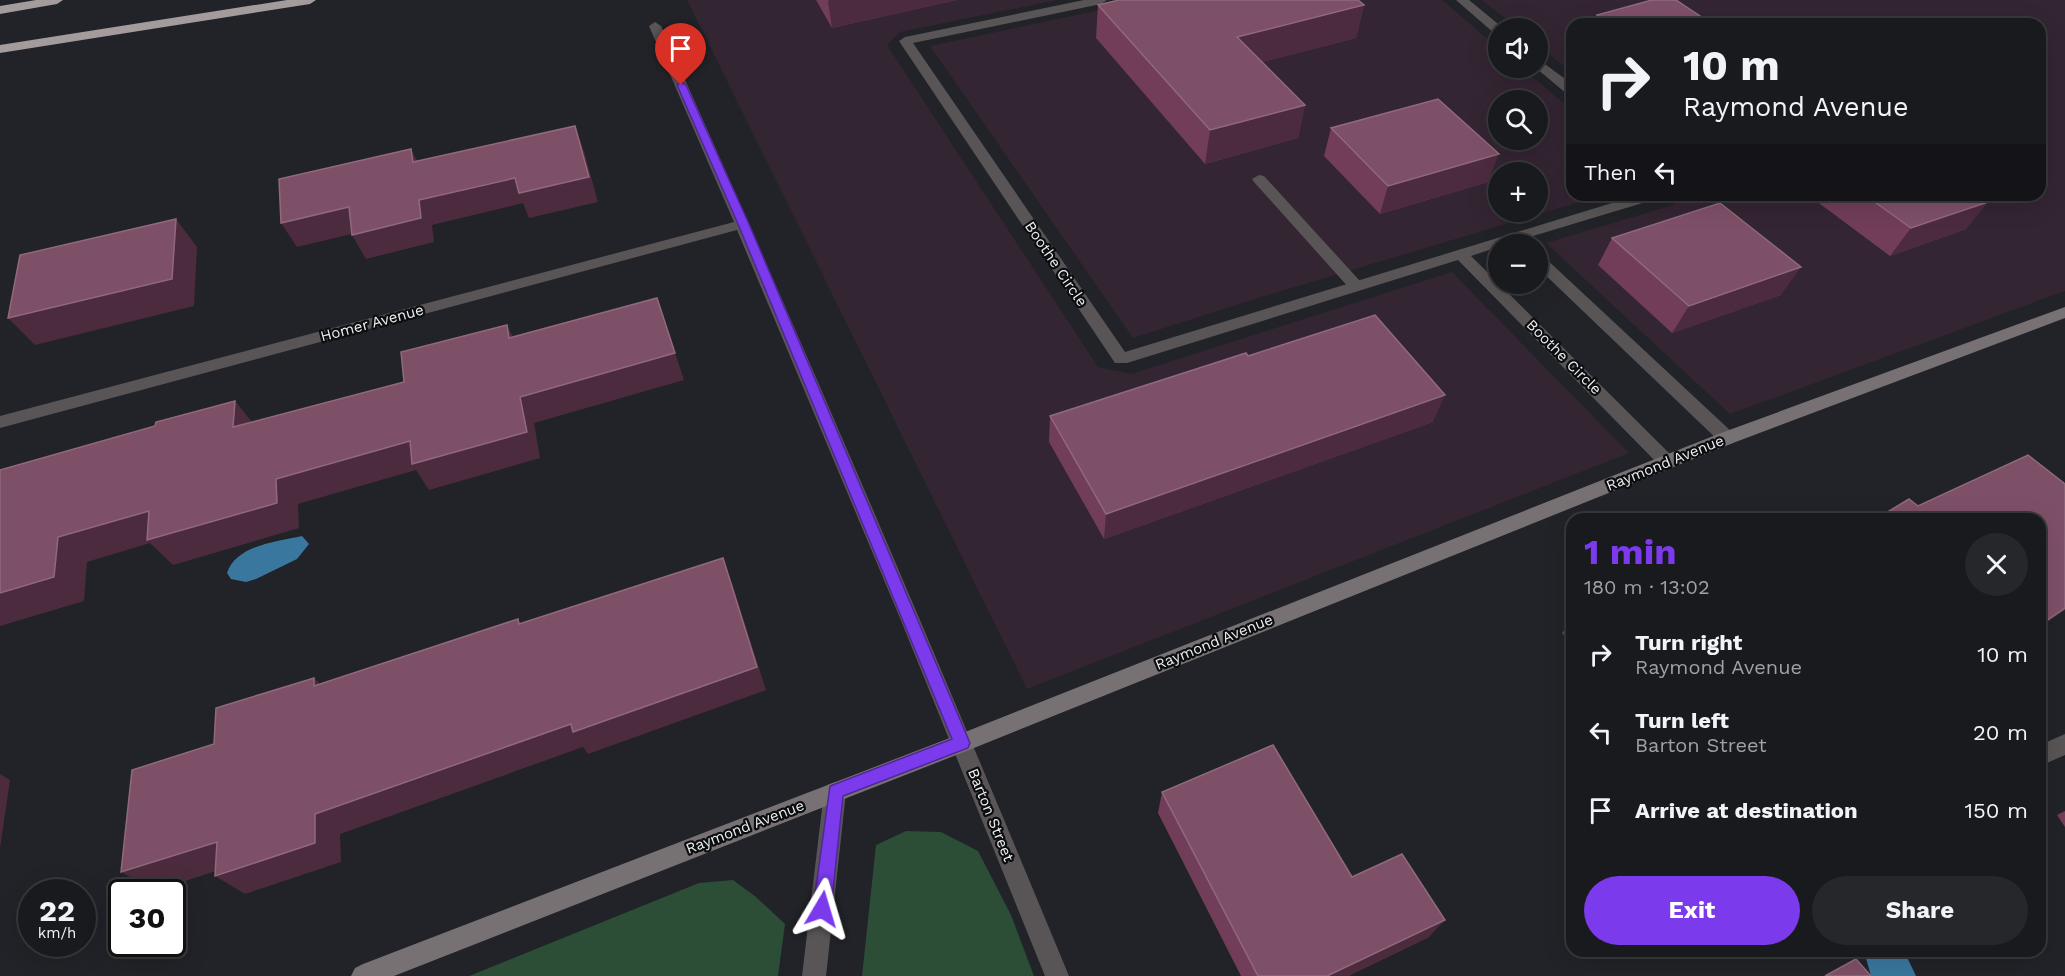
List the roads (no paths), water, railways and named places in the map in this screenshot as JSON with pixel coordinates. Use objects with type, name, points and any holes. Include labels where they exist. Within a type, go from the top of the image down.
[{"type":"highway","points":[[0,10],[57,0]]},
{"type":"highway","points":[[0,49],[310,0]]},
{"type":"street","name":"Boothe Circle","points":[[1101,0],[905,41],[1121,359],[1354,285],[1460,253],[1488,247]]},
{"type":"street","points":[[1462,0],[1488,22]]},
{"type":"street","name":"Barton Street","points":[[655,26],[743,224],[962,743],[1057,976]]},
{"type":"street","points":[[1548,71],[1566,86]]},
{"type":"street","points":[[1259,179],[1354,285]]},
{"type":"street","name":"Boothe Circle","points":[[1538,234],[1636,201]]},
{"type":"street","name":"Homer Avenue","points":[[0,422],[743,224]]},
{"type":"street","name":"Boothe Circle","points":[[1460,253],[1667,462]]},
{"type":"street","points":[[1548,269],[1727,438]]},
{"type":"street","name":"Raymond Avenue","points":[[363,976],[962,743],[1727,438],[2065,312]]},
{"type":"street","points":[[2046,753],[2065,744]]},
{"type":"street","points":[[814,976],[836,792]]},
{"type":"water","points":[[302,536],[309,544],[297,559],[246,582],[231,579],[227,573],[239,556],[258,546]]},
{"type":"water","points":[[1866,957],[1907,957],[1916,976],[1871,976]]}]
